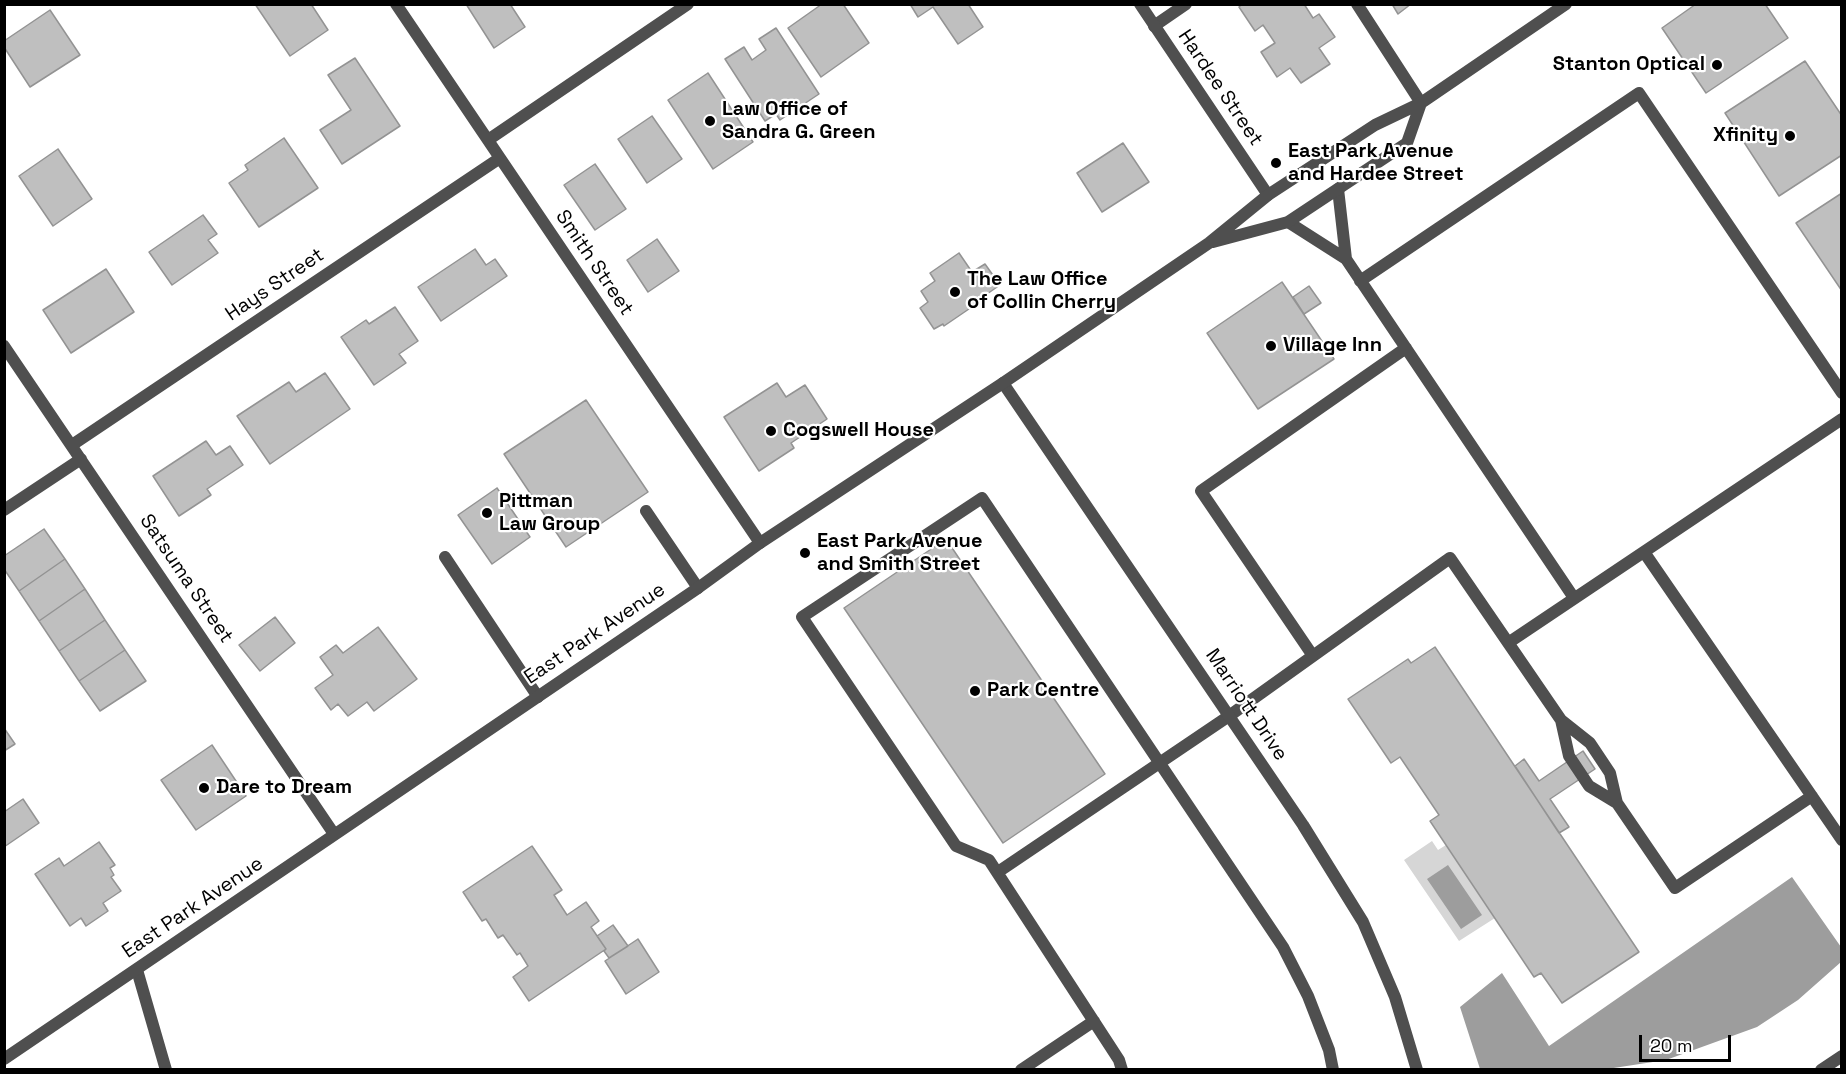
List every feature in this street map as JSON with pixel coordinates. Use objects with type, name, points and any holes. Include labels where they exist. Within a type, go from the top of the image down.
[{"type":"street","name":"Smith Street","points":[[396,4],[760,543]]},
{"type":"street","points":[[488,140],[688,4]]},
{"type":"street","name":"Hardee Street","points":[[1140,4],[1268,195]]},
{"type":"street","points":[[1154,26],[1186,4]]},
{"type":"street","points":[[1357,4],[1421,103]]},
{"type":"street","name":"East Park Avenue","points":[[4,1059],[699,588],[760,543],[1003,383],[1209,243],[1268,195],[1375,125],[1421,103],[1566,4]]},
{"type":"street","points":[[1360,281],[1639,93],[1842,393]]},
{"type":"street","name":"East Park Avenue","points":[[1209,243],[1288,222],[1338,189],[1407,143],[1421,103]]},
{"type":"street","name":"Hays Street","points":[[72,445],[500,158]]},
{"type":"street","points":[[1338,189],[1346,259]]},
{"type":"street","points":[[1288,222],[1346,259],[1574,598]]},
{"type":"street","name":"Satsuma Street","points":[[4,346],[334,834]]},
{"type":"street","points":[[1313,656],[1201,491],[1406,348]]},
{"type":"street","name":"Marriott Drive","points":[[1003,383],[1303,825],[1363,922],[1395,997],[1417,1070]]},
{"type":"street","points":[[1508,643],[1842,418]]},
{"type":"street","points":[[4,510],[81,459]]},
{"type":"street","points":[[1122,1070],[1119,1060],[998,872],[989,860],[956,846],[802,617],[982,498],[1283,947],[1308,996],[1329,1050],[1333,1070]]},
{"type":"street","points":[[646,511],[699,588]]},
{"type":"street","points":[[1644,552],[1842,840]]},
{"type":"street","points":[[446,557],[538,697]]},
{"type":"street","points":[[998,872],[1229,716],[1450,558],[1561,720],[1590,743],[1610,772],[1617,802],[1676,888],[1812,796]]},
{"type":"street","points":[[1561,720],[1569,756],[1589,786],[1617,802]]},
{"type":"street","points":[[137,970],[166,1070]]},
{"type":"street","points":[[1021,1070],[1094,1021]]},
{"type":"street","points":[[1821,1070],[1842,1056]]},
{"type":"shaded area","points":[[1432,841],[1438,850],[1446,845],[1495,918],[1459,941],[1404,860]]},
{"type":"shaded area","points":[[1448,865],[1482,915],[1461,929],[1427,879]]},
{"type":"shaded area","points":[[1792,877],[1841,947],[1841,962],[1798,1000],[1757,1027],[1666,1060],[1607,1069],[1480,1069],[1460,1007],[1502,973],[1549,1046]]},
{"type":"building","points":[[255,4],[311,4],[328,30],[290,56]]},
{"type":"building","points":[[466,4],[510,4],[525,27],[494,48]]},
{"type":"building","points":[[822,4],[843,4],[869,43],[821,77],[788,28]]},
{"type":"building","points":[[910,4],[968,4],[983,27],[958,44],[933,7],[918,17]]},
{"type":"building","points":[[1242,4],[1304,4],[1313,18],[1319,14],[1335,37],[1319,48],[1330,64],[1301,83],[1290,68],[1277,77],[1261,52],[1275,43],[1263,25],[1255,31],[1239,7]]},
{"type":"building","points":[[1392,4],[1411,4],[1398,14]]},
{"type":"building","name":"Stanton Optical","points":[[1696,4],[1765,4],[1788,38],[1706,93],[1662,28]]},
{"type":"building","points":[[50,10],[80,55],[30,87],[4,47],[4,41]]},
{"type":"building","points":[[776,28],[819,94],[780,120],[776,114],[765,121],[725,59],[744,47],[752,60],[766,50],[759,39]]},
{"type":"building","points":[[355,58],[400,126],[342,164],[320,130],[351,110],[328,75]]},
{"type":"building","name":"Xfinity","points":[[1805,61],[1842,116],[1842,155],[1779,196],[1725,113]]},
{"type":"building","name":"Law Office of Sandra G. Green","points":[[708,73],[753,142],[713,169],[668,100]]},
{"type":"building","points":[[652,116],[682,159],[647,183],[618,139]]},
{"type":"building","points":[[284,138],[318,188],[259,227],[229,183],[248,170],[245,165]]},
{"type":"building","points":[[1123,143],[1149,182],[1102,212],[1077,173]]},
{"type":"building","points":[[58,149],[92,199],[53,226],[19,176]]},
{"type":"building","points":[[595,164],[626,209],[595,230],[564,185]]},
{"type":"building","points":[[1842,193],[1842,291],[1796,223]]},
{"type":"building","points":[[203,215],[217,234],[208,240],[218,253],[172,285],[149,252]]},
{"type":"building","points":[[657,239],[679,271],[648,292],[627,260]]},
{"type":"building","points":[[475,249],[486,265],[495,259],[507,276],[441,321],[418,287]]},
{"type":"building","name":"The Law Office of Collin Cherry","points":[[959,253],[972,272],[985,264],[1000,285],[944,326],[943,324],[934,329],[920,308],[928,302],[921,291],[935,281],[930,273]]},
{"type":"building","points":[[106,269],[134,312],[71,353],[43,310]]},
{"type":"building","name":"Village Inn","points":[[1282,282],[1334,359],[1258,409],[1207,333]]},
{"type":"building","points":[[1309,286],[1321,303],[1304,314],[1293,297]]},
{"type":"building","points":[[395,307],[418,341],[399,354],[406,363],[374,385],[341,337],[366,320],[369,324]]},
{"type":"building","points":[[325,373],[350,409],[270,464],[237,416],[289,382],[296,392]]},
{"type":"building","name":"Cogswell House","points":[[777,383],[786,397],[805,385],[827,419],[791,443],[794,448],[759,471],[724,417]]},
{"type":"building","points":[[586,400],[648,492],[566,547],[504,454]]},
{"type":"building","points":[[206,441],[216,455],[230,446],[243,465],[207,489],[211,495],[179,516],[153,476]]},
{"type":"building","points":[[497,488],[530,537],[492,564],[458,515]]},
{"type":"building","points":[[44,529],[65,559],[19,591],[4,569],[4,556]]},
{"type":"building","name":"Park Centre","points":[[946,539],[1105,774],[1003,843],[844,608]]},
{"type":"building","points":[[65,559],[85,589],[39,621],[19,591]]},
{"type":"building","points":[[85,589],[105,620],[59,651],[39,621]]},
{"type":"building","points":[[275,617],[295,643],[260,671],[239,645]]},
{"type":"building","points":[[105,620],[125,650],[79,681],[59,651]]},
{"type":"building","points":[[378,627],[417,679],[374,711],[367,702],[348,716],[338,704],[331,710],[315,688],[333,675],[320,657],[336,645],[343,653]]},
{"type":"building","points":[[1435,647],[1639,952],[1562,1003],[1541,973],[1534,977],[1430,821],[1439,815],[1400,757],[1391,763],[1348,699],[1408,659],[1411,663]]},
{"type":"building","points":[[125,650],[146,681],[100,711],[79,681]]},
{"type":"building","points":[[4,728],[15,744],[4,751]]},
{"type":"building","name":"Dare to Dream","points":[[212,745],[246,796],[196,830],[161,780]]},
{"type":"building","points":[[1583,751],[1595,769],[1550,799],[1569,827],[1559,833],[1515,766],[1524,759],[1539,781]]},
{"type":"building","points":[[23,799],[39,823],[4,847],[4,812]]},
{"type":"building","points":[[99,842],[115,865],[110,868],[114,875],[111,877],[121,891],[103,903],[108,911],[86,926],[81,918],[70,926],[35,874],[59,858],[64,866]]},
{"type":"building","points":[[532,846],[562,890],[554,895],[567,915],[586,902],[599,921],[591,927],[606,949],[529,1001],[513,977],[528,966],[520,953],[517,955],[503,935],[498,938],[486,919],[482,921],[463,892]]},
{"type":"building","points":[[613,925],[628,946],[609,958],[597,936]]},
{"type":"building","points":[[638,939],[659,972],[626,994],[605,961]]},
{"type":"place","name":"Stanton Optical","points":[[1717,65]]},
{"type":"place","name":"Law Office of Sandra G. Green","points":[[710,121]]},
{"type":"place","name":"Xfinity","points":[[1790,136]]},
{"type":"place","name":"East Park Avenue and Hardee Street","points":[[1276,163]]},
{"type":"place","name":"The Law Office of Collin Cherry","points":[[955,292]]},
{"type":"place","name":"Village Inn","points":[[1271,346]]},
{"type":"place","name":"Cogswell House","points":[[771,431]]},
{"type":"place","name":"Pittman Law Group","points":[[487,513]]},
{"type":"place","name":"East Park Avenue and Smith Street","points":[[805,553]]},
{"type":"place","name":"Park Centre","points":[[975,691]]},
{"type":"place","name":"Dare to Dream","points":[[204,788]]}]
